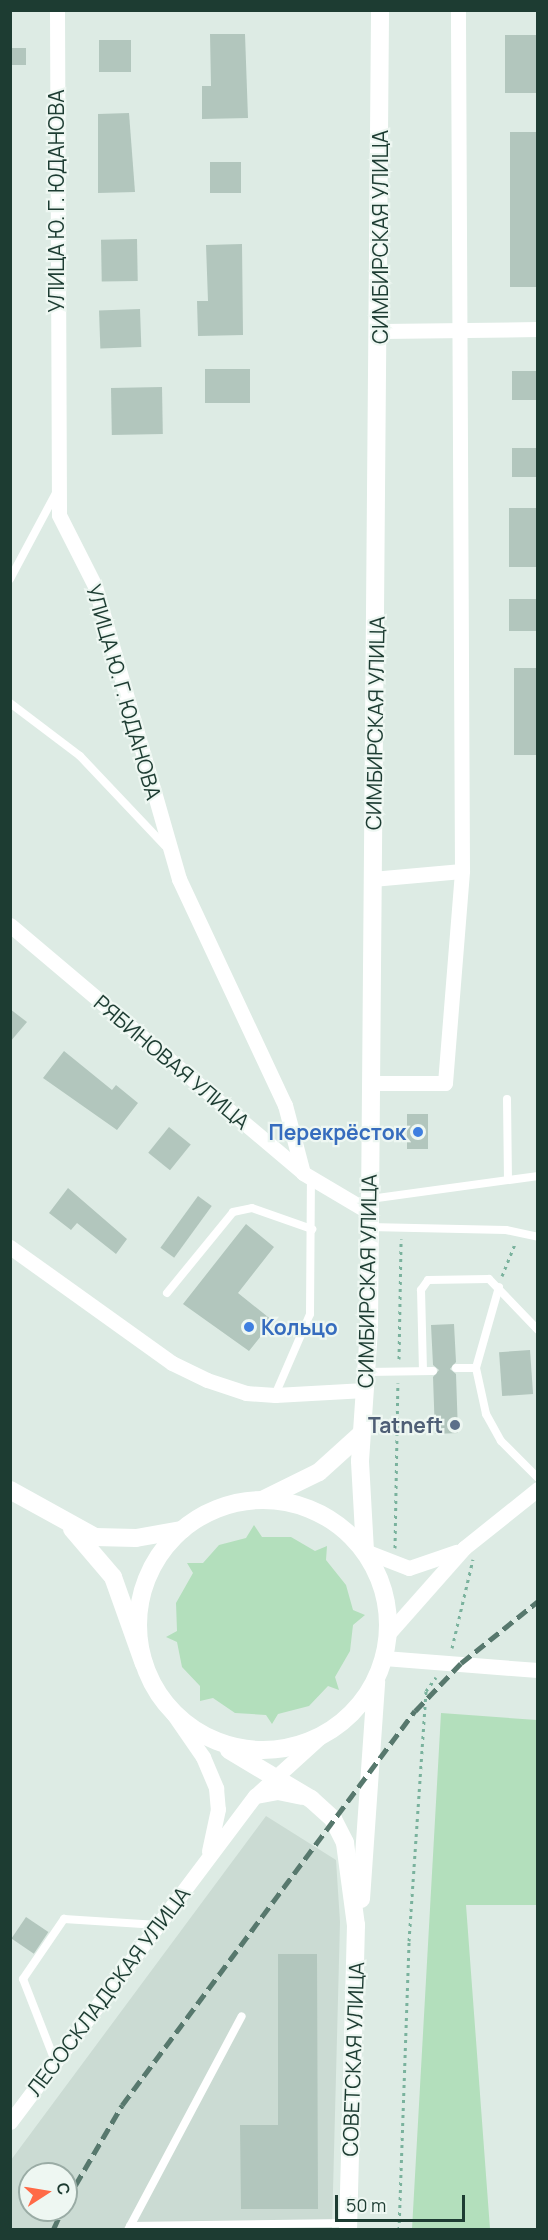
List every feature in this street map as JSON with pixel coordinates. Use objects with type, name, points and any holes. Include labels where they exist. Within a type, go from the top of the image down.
[{"type":"main road","name":"СИМБИРСКАЯ УЛИЦА","points":[[365,1551],[361,1434],[367,1372],[371,1083],[381,331],[380,10]]},
{"type":"main road","points":[[144,1664],[138,1631],[146,1582],[154,1563],[182,1530],[209,1512],[262,1500],[319,1472],[361,1434]]},
{"type":"main road","points":[[10,1490],[69,1526],[113,1540],[182,1530]]},
{"type":"main road","points":[[212,1740],[259,1751],[291,1748],[319,1738],[351,1715],[376,1679],[384,1658],[387,1634],[383,1588],[365,1551],[315,1511],[262,1500]]},
{"type":"main road","points":[[69,1526],[113,1577],[144,1664],[172,1712],[212,1740],[311,1799],[340,1829],[355,1891],[356,1925]]},
{"type":"main road","points":[[356,1925],[366,1873],[376,1679]]},
{"type":"main road","name":"СОВЕТСКАЯ УЛИЦА","points":[[348,2226],[356,1925]]},
{"type":"street","name":"УЛИЦА Ю. Г. ЮДАНОВА","points":[[57,10],[56,493],[63,528],[95,586],[179,879],[285,1105],[307,1176]]},
{"type":"street","points":[[371,1083],[445,1083],[462,871],[458,10]]},
{"type":"street","points":[[381,331],[537,329]]},
{"type":"street","points":[[372,879],[462,871]]},
{"type":"street","name":"РЯБИНОВАЯ УЛИЦА","points":[[10,925],[307,1176],[369,1213]]},
{"type":"street","points":[[10,1247],[172,1363],[230,1389],[274,1395],[365,1390]]},
{"type":"street","points":[[387,1634],[464,1548],[537,1489]]},
{"type":"street","points":[[365,1551],[409,1568],[464,1548]]},
{"type":"street","points":[[384,1658],[537,1670]]},
{"type":"street","points":[[172,1712],[203,1757],[216,1788],[215,1835],[206,1860]]},
{"type":"street","name":"ЛЕСОСКЛАДСКАЯ УЛИЦА","points":[[10,2122],[255,1796],[319,1738]]},
{"type":"street","points":[[255,1796],[277,1792],[311,1799]]},
{"type":"lane","points":[[10,579],[56,493]]},
{"type":"lane","points":[[10,703],[80,756],[172,854]]},
{"type":"lane","points":[[507,1099],[508,1179]]},
{"type":"lane","points":[[274,1395],[307,1330],[312,1292],[312,1228],[307,1176]]},
{"type":"lane","points":[[369,1213],[508,1179],[537,1176]]},
{"type":"lane","points":[[167,1293],[233,1212],[252,1208],[312,1228]]},
{"type":"lane","points":[[369,1213],[401,1228],[519,1233],[537,1237]]},
{"type":"lane","points":[[423,1371],[424,1283],[482,1277],[499,1287],[537,1330]]},
{"type":"lane","points":[[499,1287],[476,1368],[486,1414],[496,1432],[537,1478]]},
{"type":"lane","points":[[456,1368],[476,1368]]},
{"type":"lane","points":[[367,1372],[433,1371]]},
{"type":"lane","points":[[55,2062],[23,1979],[64,1919],[158,1925]]},
{"type":"lane","points":[[242,2016],[129,2228],[348,2226]]},
{"type":"path","points":[[395,1556],[401,1228]]},
{"type":"path","points":[[499,1287],[519,1233]]},
{"type":"path","points":[[399,2229],[409,1941],[426,1691],[447,1663],[474,1566],[464,1548]]},
{"type":"shaded area","points":[[266,1816],[336,1860],[340,1922],[332,2229],[11,2230],[11,2160]]},
{"type":"green space","points":[[254,1525],[262,1537],[291,1537],[315,1551],[327,1546],[326,1560],[346,1585],[353,1610],[365,1615],[353,1625],[350,1651],[335,1677],[339,1690],[328,1686],[309,1706],[278,1714],[272,1724],[266,1715],[235,1713],[213,1698],[200,1701],[200,1686],[182,1667],[177,1642],[166,1637],[177,1631],[176,1603],[193,1573],[187,1563],[203,1563],[219,1545],[246,1538]]},
{"type":"green space","points":[[441,1713],[537,1720],[537,1905],[466,1905],[490,2229],[412,2229]]},
{"type":"building","points":[[210,34],[245,34],[248,118],[202,119],[202,86],[211,86]]},
{"type":"building","points":[[505,35],[537,35],[537,93],[505,93]]},
{"type":"building","points":[[99,40],[131,40],[131,72],[99,72]]},
{"type":"building","points":[[10,48],[26,48],[26,65],[10,65]]},
{"type":"building","points":[[129,113],[135,192],[98,193],[98,114]]},
{"type":"building","points":[[510,132],[537,132],[537,287],[510,287]]},
{"type":"building","points":[[210,162],[241,162],[241,193],[210,193]]},
{"type":"building","points":[[137,239],[138,281],[102,282],[101,240]]},
{"type":"building","points":[[242,244],[243,335],[198,336],[197,301],[208,301],[206,245]]},
{"type":"building","points":[[140,309],[141,347],[100,348],[99,310]]},
{"type":"building","points":[[205,369],[250,369],[250,403],[205,403]]},
{"type":"building","points":[[512,371],[537,371],[537,400],[512,400]]},
{"type":"building","points":[[162,387],[163,434],[112,435],[111,388]]},
{"type":"building","points":[[512,448],[537,448],[537,477],[512,477]]},
{"type":"building","points":[[509,508],[537,508],[537,567],[509,567]]},
{"type":"building","points":[[509,599],[537,599],[537,631],[509,631]]},
{"type":"building","points":[[514,668],[537,668],[537,755],[514,755]]},
{"type":"building","points":[[10,1009],[27,1022],[10,1042]]},
{"type":"building","points":[[64,1051],[112,1090],[116,1085],[138,1103],[117,1130],[43,1078]]},
{"type":"building","points":[[407,1114],[428,1114],[428,1149],[407,1149]]},
{"type":"building","points":[[169,1127],[191,1145],[170,1170],[148,1153]]},
{"type":"building","points":[[68,1188],[127,1239],[116,1254],[77,1223],[71,1230],[49,1213]]},
{"type":"building","points":[[198,1196],[212,1206],[174,1258],[160,1248]]},
{"type":"building","points":[[246,1224],[274,1247],[238,1293],[273,1321],[249,1351],[183,1304]]},
{"type":"building","points":[[454,1324],[456,1362],[450,1369],[456,1374],[458,1433],[435,1434],[433,1377],[439,1370],[433,1365],[431,1325]]},
{"type":"building","points":[[530,1350],[533,1394],[502,1396],[499,1352]]},
{"type":"building","points":[[26,1917],[48,1932],[34,1954],[11,1939]]},
{"type":"building","points":[[278,1954],[317,1954],[318,2209],[241,2209],[240,2125],[278,2125]]},
{"type":"railway","points":[[78,2180],[122,2105],[415,1711],[461,1663],[538,1601]]},
{"type":"railway","points":[[53,2230],[57,2222]]},
{"type":"place","name":"Перекрёсток","points":[[418,1132]]},
{"type":"place","name":"Кольцо","points":[[249,1327]]},
{"type":"place","name":"Tatneft","points":[[455,1425]]}]
